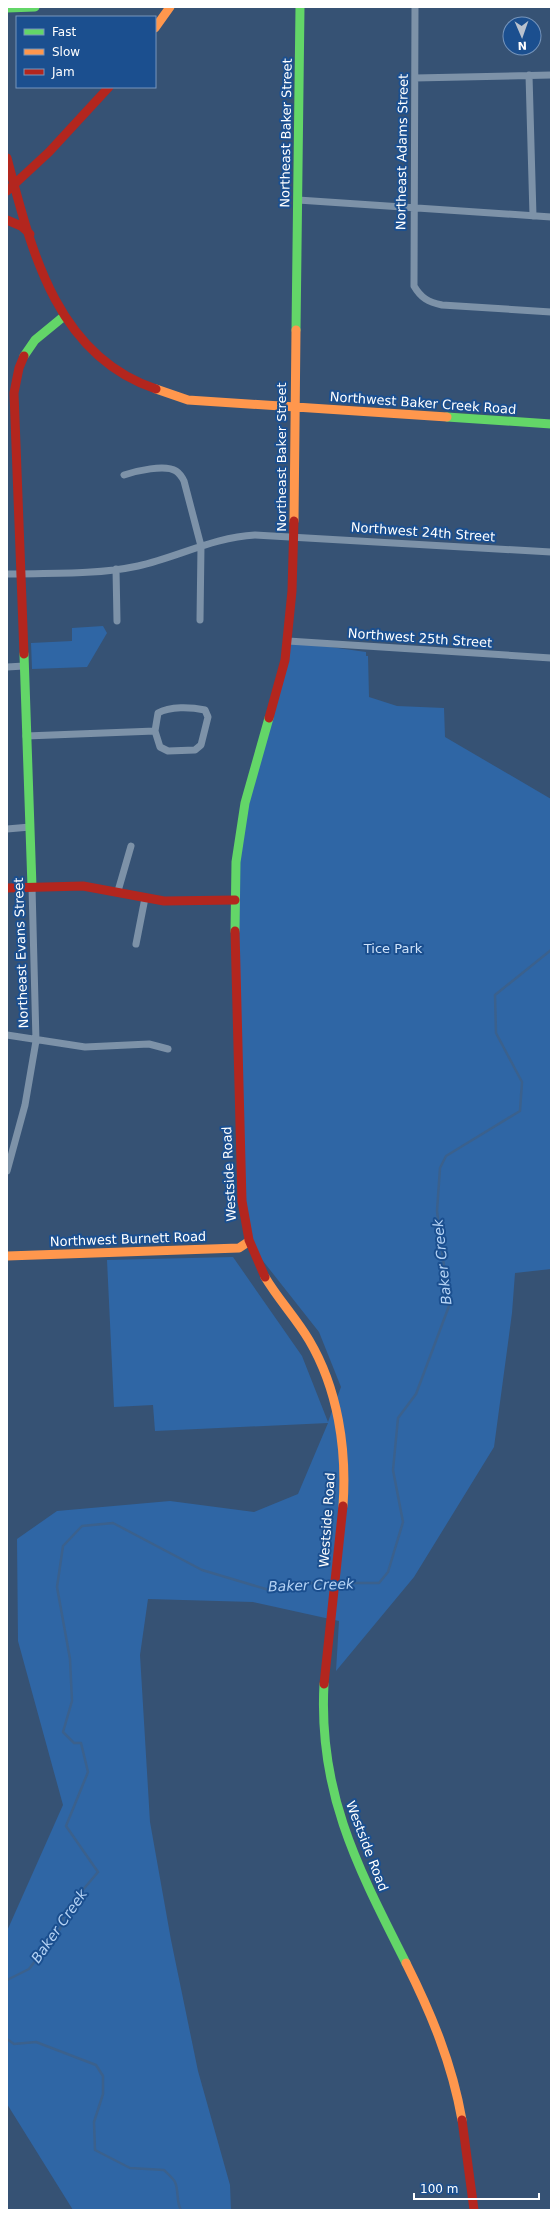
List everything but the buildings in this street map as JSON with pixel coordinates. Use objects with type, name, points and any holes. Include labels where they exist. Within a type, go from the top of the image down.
[{"type":"main road","points":[[7,8],[35,7]]},
{"type":"main road","points":[[156,27],[170,7]]},
{"type":"main road","name":"Northeast Baker Street","points":[[235,900],[236,862],[241,819],[279,684],[288,641],[294,536],[294,407],[300,7]]},
{"type":"main road","points":[[11,188],[49,152],[109,88]]},
{"type":"main road","points":[[7,158],[11,188]]},
{"type":"main road","name":"Northwest Baker Creek Road","points":[[11,188],[30,234],[46,281],[63,317],[81,340],[106,364],[148,387],[188,400],[551,424]]},
{"type":"main road","points":[[7,220],[21,226],[30,234]]},
{"type":"main road","name":"Northeast Evans Street","points":[[32,887],[14,393],[15,376],[21,359],[30,344],[63,317]]},
{"type":"main road","points":[[7,888],[83,886],[145,898],[174,901],[235,900]]},
{"type":"main road","name":"Westside Road","points":[[235,900],[240,1179],[244,1223],[248,1242],[268,1283],[312,1345],[328,1377],[338,1416],[343,1451],[344,1496],[324,1676],[323,1739],[331,1786],[340,1817],[366,1883],[449,2061],[459,2107],[474,2210]]},
{"type":"main road","name":"Northwest Burnett Road","points":[[7,1256],[238,1248],[248,1242]]},
{"type":"street","name":"Northeast Adams Street","points":[[415,7],[414,207],[412,274],[414,286],[419,296],[429,302],[442,305],[551,312]]},
{"type":"street","points":[[415,78],[551,74]]},
{"type":"street","points":[[529,75],[533,216]]},
{"type":"street","points":[[298,200],[551,217]]},
{"type":"street","points":[[124,475],[139,470],[171,469],[178,471],[184,481],[201,546],[200,620]]},
{"type":"street","name":"Northwest 24th Street","points":[[7,574],[116,569],[153,562],[238,535],[294,536],[551,552]]},
{"type":"street","points":[[116,569],[117,621]]},
{"type":"street","name":"Northwest 25th Street","points":[[288,641],[551,658]]},
{"type":"street","points":[[7,667],[24,666]]},
{"type":"street","points":[[197,708],[205,710],[208,717],[201,745],[195,750],[168,751],[160,747],[155,731],[158,713],[165,709],[197,708]]},
{"type":"street","points":[[26,736],[155,731]]},
{"type":"street","points":[[7,829],[30,828]]},
{"type":"street","points":[[118,892],[131,846]]},
{"type":"street","name":"Northeast Evans Street","points":[[7,1171],[25,1105],[36,1041],[32,887]]},
{"type":"street","points":[[136,944],[145,898]]},
{"type":"street","points":[[7,1035],[85,1048],[149,1044],[168,1049]]},
{"type":"green space","points":[[103,626],[107,633],[87,667],[32,669],[31,643],[72,641],[72,628]]},
{"type":"green space","name":"Tice Park","points":[[288,641],[366,652],[366,656],[368,656],[369,697],[397,706],[444,708],[445,737],[551,799],[551,1269],[515,1273],[512,1313],[494,1447],[414,1577],[336,1671],[339,1621],[253,1602],[148,1599],[140,1655],[150,1822],[171,1940],[198,2071],[230,2185],[231,2210],[73,2210],[7,2104],[7,1931],[63,1805],[18,1641],[17,1539],[57,1511],[170,1501],[254,1512],[298,1494],[328,1423],[155,1431],[153,1405],[114,1407],[107,1260],[233,1257],[302,1356],[328,1422],[341,1387],[319,1332],[248,1242],[235,954],[241,819]]},
{"type":"waterway","name":"Baker Creek","points":[[338,1583],[379,1583],[388,1572],[403,1522],[393,1470],[398,1418],[416,1394],[449,1306],[437,1211],[440,1168],[446,1156],[520,1111],[522,1082],[496,1033],[495,995],[551,950]]},
{"type":"waterway","name":"Baker Creek","points":[[7,1980],[29,1969],[60,1929],[65,1911],[98,1872],[66,1826],[88,1772],[81,1743],[74,1743],[63,1732],[72,1701],[70,1659],[57,1587],[63,1546],[82,1526],[113,1523],[202,1570],[269,1590],[311,1583],[333,1583]]},
{"type":"waterway","name":"Baker Creek","points":[[7,2039],[14,2044],[36,2042],[96,2065],[103,2076],[103,2094],[94,2122],[95,2150],[130,2168],[164,2170],[175,2182],[179,2207],[181,2210]]},
{"type":"traffic: fast","points":[[7,8],[35,7]]},
{"type":"traffic: fast","points":[[296,330],[300,7]]},
{"type":"traffic: fast","points":[[24,356],[35,340],[63,317]]},
{"type":"traffic: fast","points":[[447,417],[551,424]]},
{"type":"traffic: fast","points":[[24,654],[32,887]]},
{"type":"traffic: fast","points":[[235,931],[236,862],[245,803],[269,718]]},
{"type":"traffic: fast","points":[[324,1684],[324,1723],[328,1760],[335,1795],[357,1862],[406,1963]]},
{"type":"traffic: slow","points":[[156,27],[170,7]]},
{"type":"traffic: slow","points":[[294,521],[296,330]]},
{"type":"traffic: slow","points":[[156,389],[188,400],[447,417]]},
{"type":"traffic: slow","points":[[7,1256],[239,1248],[248,1242]]},
{"type":"traffic: slow","points":[[265,1277],[309,1340],[319,1359],[334,1399],[342,1441],[344,1485],[343,1506]]},
{"type":"traffic: slow","points":[[406,1963],[440,2039],[453,2078],[462,2120]]},
{"type":"traffic: jam","points":[[7,191],[49,152],[108,88]]},
{"type":"traffic: jam","points":[[7,158],[26,228],[38,262],[53,295],[71,325],[94,352],[122,373],[156,389]]},
{"type":"traffic: jam","points":[[7,220],[21,226],[30,234]]},
{"type":"traffic: jam","points":[[24,356],[19,368],[14,393],[24,654]]},
{"type":"traffic: jam","points":[[269,718],[285,660],[292,591],[294,521]]},
{"type":"traffic: jam","points":[[7,888],[83,886],[164,901],[235,900]]},
{"type":"traffic: jam","points":[[235,931],[242,1201],[249,1240],[265,1277]]},
{"type":"traffic: jam","points":[[324,1684],[343,1506]]},
{"type":"traffic: jam","points":[[462,2120],[474,2210]]}]
